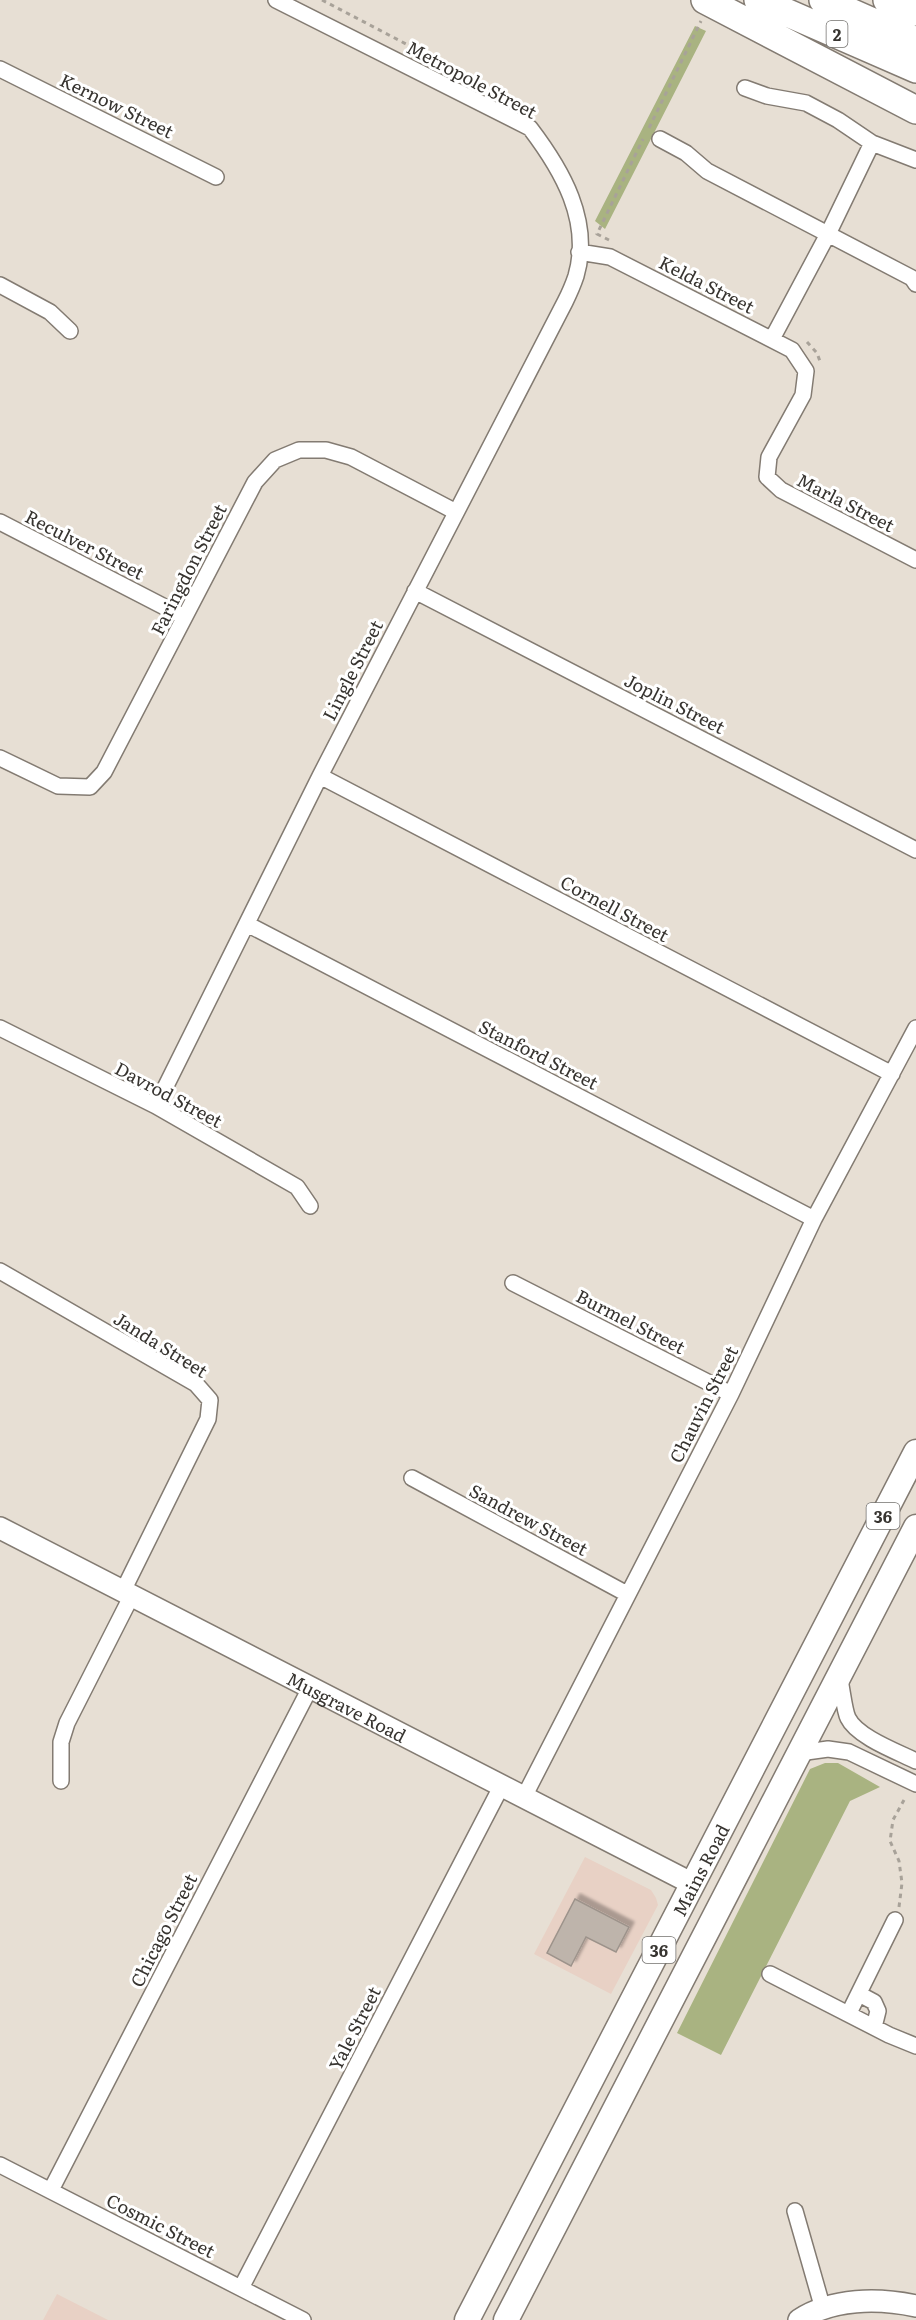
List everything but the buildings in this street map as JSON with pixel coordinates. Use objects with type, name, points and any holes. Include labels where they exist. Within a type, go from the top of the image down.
[{"type":"highway","points":[[705,0],[916,110]]},
{"type":"highway","name":"2","points":[[758,0],[916,69]]},
{"type":"highway","name":"2","points":[[823,0],[916,41]]},
{"type":"highway","points":[[887,0],[916,12]]},
{"type":"main road","name":"Mains Road","points":[[467,2320],[916,1452]]},
{"type":"main road","name":"Mains Road","points":[[506,2320],[916,1527]]},
{"type":"street","name":"Metropole Street","points":[[276,0],[530,128],[553,159],[572,196],[580,227],[579,252]]},
{"type":"street","name":"Kernow Street","points":[[0,69],[216,177]]},
{"type":"street","points":[[745,88],[767,96],[806,103],[838,120],[872,143],[916,160]]},
{"type":"street","points":[[660,139],[686,153],[707,171],[912,278],[916,284]]},
{"type":"street","points":[[772,339],[828,234],[872,143]]},
{"type":"street","name":"Kelda Street","points":[[579,252],[610,257],[772,339],[792,350],[806,371]]},
{"type":"street","name":"Lingle Street","points":[[156,1106],[320,776],[565,302],[576,276],[579,252]]},
{"type":"street","points":[[0,285],[50,312],[70,331]]},
{"type":"street","name":"Marla Street","points":[[806,371],[803,395],[769,457],[767,477],[781,490],[916,560]]},
{"type":"street","name":"Faringdon Street","points":[[0,758],[58,786],[90,787],[104,772],[255,482],[276,460],[298,450],[326,450],[351,456],[456,512]]},
{"type":"street","name":"Reculver Street","points":[[0,522],[184,617]]},
{"type":"street","name":"Joplin Street","points":[[415,591],[916,850]]},
{"type":"street","name":"Cornell Street","points":[[320,776],[892,1074]]},
{"type":"street","name":"Stanford Street","points":[[247,924],[814,1219]]},
{"type":"street","name":"Davrod Street","points":[[0,1028],[156,1106],[297,1187],[310,1206]]},
{"type":"street","name":"Chauvin Street","points":[[524,1797],[731,1394],[814,1219],[916,1028]]},
{"type":"street","name":"Janda Street","points":[[0,1271],[196,1384],[210,1400],[208,1419],[68,1723],[61,1742],[62,1781]]},
{"type":"street","name":"Burmel Street","points":[[513,1283],[731,1394]]},
{"type":"street","name":"Sandrew Street","points":[[412,1478],[627,1594]]},
{"type":"street","name":"Musgrave Road","points":[[0,1528],[693,1884]]},
{"type":"street","points":[[839,1676],[846,1711],[852,1724],[870,1738],[916,1761]]},
{"type":"street","name":"Chicago Street","points":[[51,2190],[310,1688]]},
{"type":"street","points":[[799,1753],[828,1749],[849,1752],[916,1784]]},
{"type":"street","name":"Yale Street","points":[[241,2289],[502,1785]]},
{"type":"street","points":[[849,2013],[895,1920]]},
{"type":"street","points":[[770,1974],[916,2046]]},
{"type":"street","points":[[859,1994],[874,2002],[878,2011],[874,2027]]},
{"type":"street","name":"Cosmic Street","points":[[0,2165],[303,2320]]},
{"type":"street","points":[[795,2211],[823,2309]]},
{"type":"street","points":[[799,2320],[823,2309],[845,2303],[895,2302],[916,2306]]},
{"type":"path","points":[[895,1920],[899,1909],[902,1883],[899,1861],[890,1841],[893,1820],[904,1800]]},
{"type":"shaded area","points":[[585,1857],[651,1890],[658,1905],[611,1994],[534,1954]]},
{"type":"shaded area","points":[[57,2294],[108,2320],[43,2320]]},
{"type":"green space","points":[[695,26],[706,31],[605,229],[595,221]]},
{"type":"green space","points":[[825,1763],[838,1763],[880,1787],[850,1801],[721,2055],[677,2033],[810,1769]]}]
